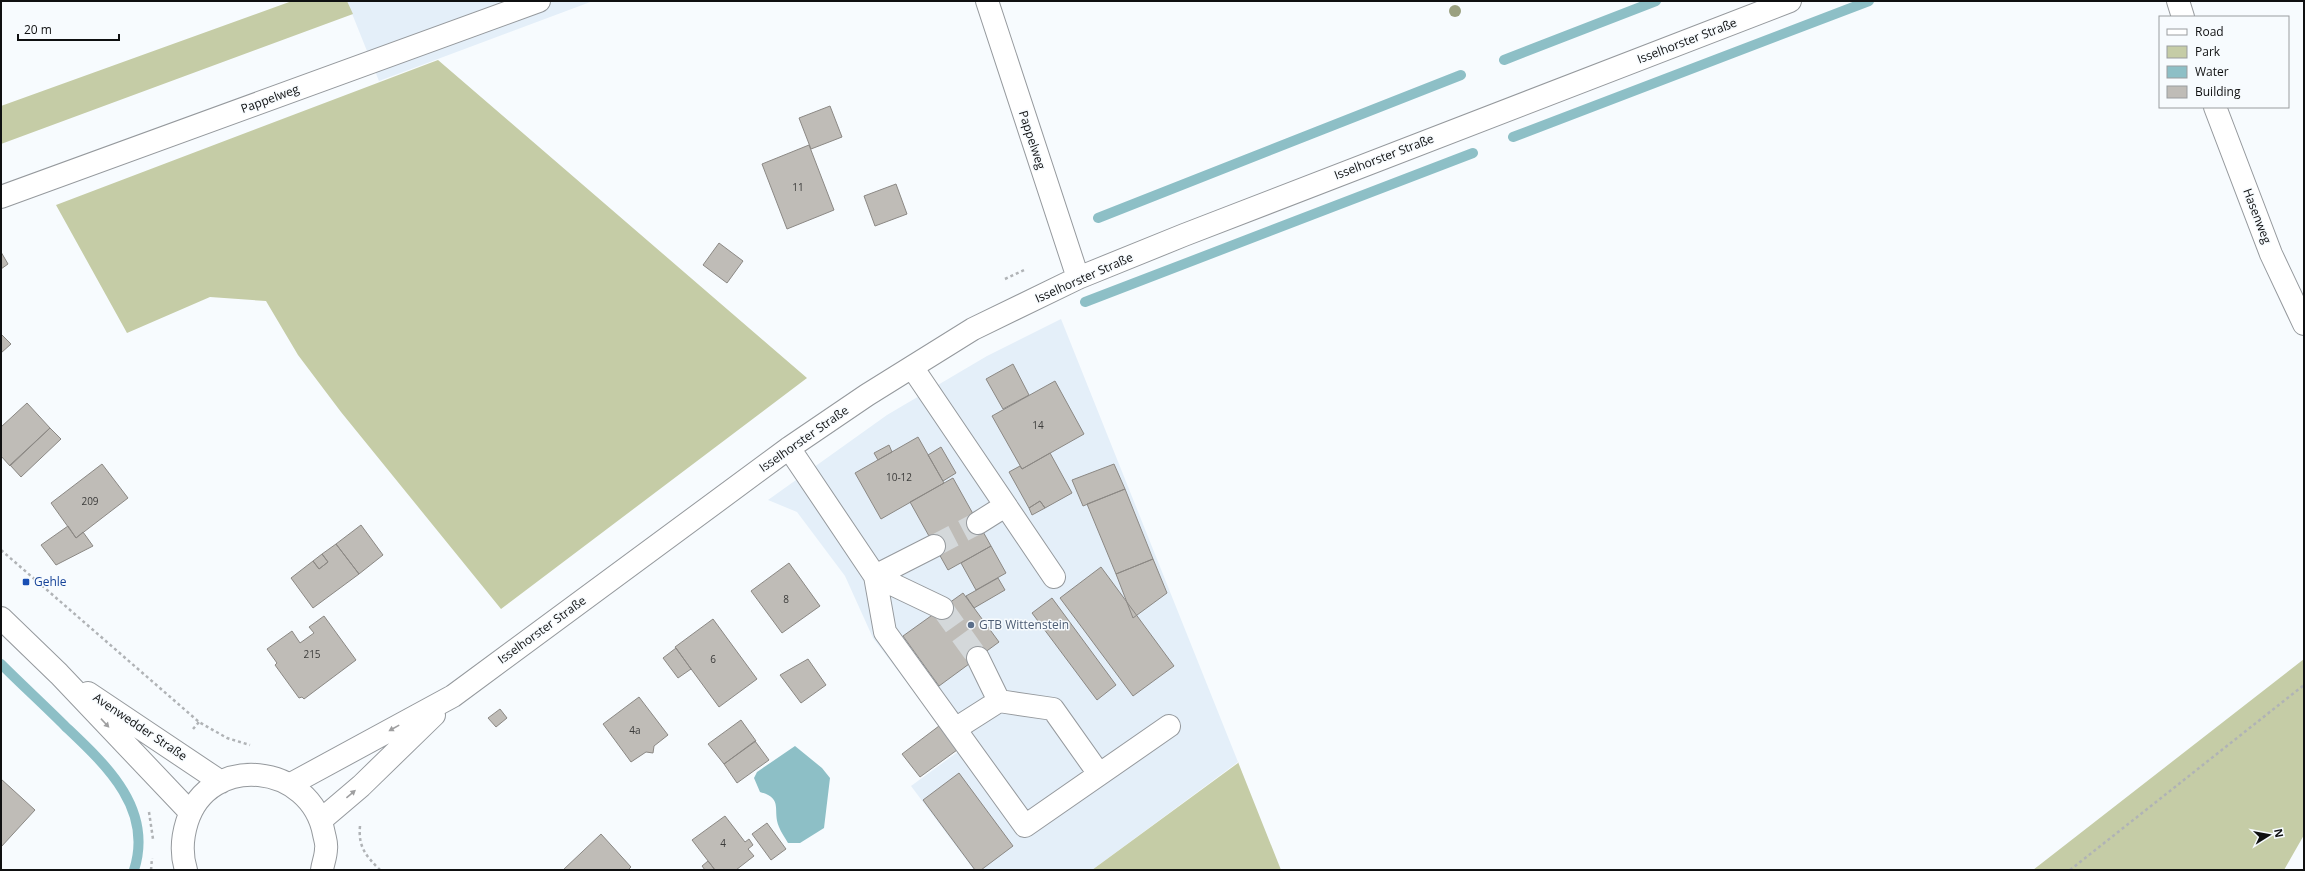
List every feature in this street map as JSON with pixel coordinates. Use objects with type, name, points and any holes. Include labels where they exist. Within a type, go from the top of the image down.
[{"type":"street","name":"Pappelweg","points":[[1,197],[539,1]]},
{"type":"street","name":"Pappelweg","points":[[987,1],[1078,278]]},
{"type":"street","name":"Isselhorster Straße","points":[[291,784],[453,696],[789,448],[912,367],[973,330],[1078,278],[1206,226],[1790,1]]},
{"type":"street","points":[[2178,1],[2183,16]]},
{"type":"street","name":"Hasenweg","points":[[2215,108],[2271,254],[2304,324]]},
{"type":"street","points":[[912,367],[1054,577]]},
{"type":"street","points":[[789,448],[875,576],[885,632],[1026,826],[1169,726]]},
{"type":"street","points":[[978,523],[1005,506]]},
{"type":"street","points":[[875,576],[934,546]]},
{"type":"street","points":[[875,576],[942,608]]},
{"type":"street","name":"Avenwedder Straße","points":[[1,618],[59,674],[190,812]]},
{"type":"street","points":[[978,658],[999,701]]},
{"type":"street","name":"Avenwedder Straße","points":[[59,674],[221,782]]},
{"type":"street","name":"Isselhorster Straße","points":[[321,820],[362,786],[453,696]]},
{"type":"street","points":[[955,729],[999,701],[1053,709],[1099,774]]},
{"type":"street","points":[[186,870],[183,860],[182,836],[190,812],[203,795],[221,782],[244,775],[268,776],[291,784],[309,800],[321,820],[326,849],[322,870]]},
{"type":"path","points":[[1,550],[199,722],[228,738],[253,746]]},
{"type":"path","points":[[2070,870],[2304,685]]},
{"type":"path","points":[[148,807],[153,841]]},
{"type":"path","points":[[360,821],[359,834],[364,855],[380,870]]},
{"type":"path","points":[[151,870],[153,855]]},
{"type":"shaded area","points":[[347,1],[593,1],[379,81]]},
{"type":"shaded area","points":[[1061,319],[1238,762],[1092,870],[974,870],[911,786],[959,751],[873,638],[845,576],[797,512],[768,500],[887,415],[987,356]]},
{"type":"green space","points":[[292,1],[347,1],[353,14],[1,144],[1,106]]},
{"type":"green space","points":[[438,60],[807,378],[501,609],[341,412],[298,355],[266,301],[210,297],[127,333],[56,205]]},
{"type":"green space","points":[[2304,659],[2304,835],[2284,870],[2033,870]]},
{"type":"green space","points":[[1238,763],[1281,870],[1092,870]]},
{"type":"water","points":[[795,746],[822,768],[830,778],[824,828],[800,843],[788,843],[777,821],[775,802],[772,798],[760,792],[754,778],[757,772]]},
{"type":"building","points":[[830,106],[842,137],[811,149],[799,118]]},
{"type":"building","points":[[809,145],[834,210],[787,229],[762,164]]},
{"type":"building","points":[[896,184],[907,214],[875,226],[864,196]]},
{"type":"building","points":[[719,243],[743,261],[727,283],[703,265]]},
{"type":"building","points":[[1,252],[8,264],[1,269]]},
{"type":"building","points":[[1,334],[11,344],[1,353]]},
{"type":"building","points":[[1013,364],[1029,395],[1003,409],[986,379]]},
{"type":"building","points":[[1055,381],[1084,434],[1022,469],[992,416]]},
{"type":"building","points":[[27,403],[50,428],[10,466],[1,456],[1,427]]},
{"type":"building","points":[[50,428],[61,439],[21,477],[10,465]]},
{"type":"building","points":[[918,437],[944,483],[881,519],[855,473]]},
{"type":"building","points":[[889,445],[892,452],[878,460],[874,453]]},
{"type":"building","points":[[941,447],[956,473],[943,481],[928,455]]},
{"type":"building","points":[[1050,453],[1072,493],[1045,508],[1040,501],[1029,508],[1009,472],[1020,466],[1022,469]]},
{"type":"building","points":[[102,464],[128,498],[76,538],[51,503]]},
{"type":"building","points":[[1114,464],[1125,489],[1083,506],[1072,480]]},
{"type":"building","points":[[953,478],[991,546],[948,570],[910,502]]},
{"type":"building","points":[[1125,489],[1153,559],[1116,574],[1087,504]]},
{"type":"building","points":[[1040,501],[1045,508],[1032,515],[1029,508]]},
{"type":"building","points":[[361,525],[383,555],[359,574],[336,544]]},
{"type":"building","points":[[68,526],[76,538],[83,532],[93,546],[56,565],[41,545]]},
{"type":"building","points":[[336,544],[359,574],[313,608],[291,578],[313,561],[319,569],[328,562],[322,554]]},
{"type":"building","points":[[991,546],[1006,573],[976,590],[961,563]]},
{"type":"building","points":[[322,554],[328,562],[319,569],[313,561]]},
{"type":"building","points":[[1153,559],[1167,593],[1133,618],[1116,574]]},
{"type":"building","points":[[789,563],[820,606],[782,633],[751,591]]},
{"type":"building","points":[[1101,567],[1174,666],[1133,696],[1060,598]]},
{"type":"building","points":[[998,578],[1005,590],[974,608],[966,596]]},
{"type":"building","points":[[963,593],[999,642],[939,686],[903,636]]},
{"type":"building","points":[[1052,598],[1116,685],[1097,700],[1032,613]]},
{"type":"building","points":[[324,616],[356,660],[304,699],[302,697],[299,698],[275,665],[277,663],[267,649],[292,631],[300,643],[314,633],[309,627]]},
{"type":"building","points":[[713,619],[757,679],[719,707],[675,647]]},
{"type":"building","points":[[676,648],[691,669],[678,678],[663,658]]},
{"type":"building","points":[[808,659],[826,685],[801,703],[780,675]]},
{"type":"building","points":[[639,697],[668,735],[654,746],[653,753],[646,752],[631,762],[603,724]]},
{"type":"building","points":[[500,709],[507,718],[496,727],[488,718]]},
{"type":"building","points":[[741,720],[756,741],[724,764],[708,744]]},
{"type":"building","points":[[939,726],[957,750],[920,777],[902,754]]},
{"type":"building","points":[[755,741],[769,760],[737,783],[724,764]]},
{"type":"building","points":[[959,773],[1013,846],[981,870],[975,870],[923,800]]},
{"type":"building","points":[[1,779],[35,810],[1,847]]},
{"type":"building","points":[[725,816],[745,842],[749,839],[753,845],[748,849],[754,856],[736,870],[715,870],[692,840]]},
{"type":"building","points":[[767,823],[786,849],[771,860],[752,834]]},
{"type":"building","points":[[601,834],[631,867],[628,870],[563,870]]},
{"type":"building","points":[[708,861],[715,870],[705,870],[702,866]]},
{"type":"waterway","points":[[1504,60],[1656,1]]},
{"type":"waterway","points":[[1513,137],[1869,1]]},
{"type":"waterway","points":[[1098,218],[1461,75]]},
{"type":"waterway","points":[[1085,302],[1473,153]]},
{"type":"waterway","points":[[1,664],[95,756],[110,772],[122,789],[132,807],[137,827],[138,848],[134,870]]},
{"type":"tunnel","points":[[934,546],[978,523]]},
{"type":"tunnel","points":[[942,608],[978,658]]},
{"type":"place","name":"Gehle","points":[[26,582]]},
{"type":"place","name":"GTB Wittenstein","points":[[971,625]]}]
